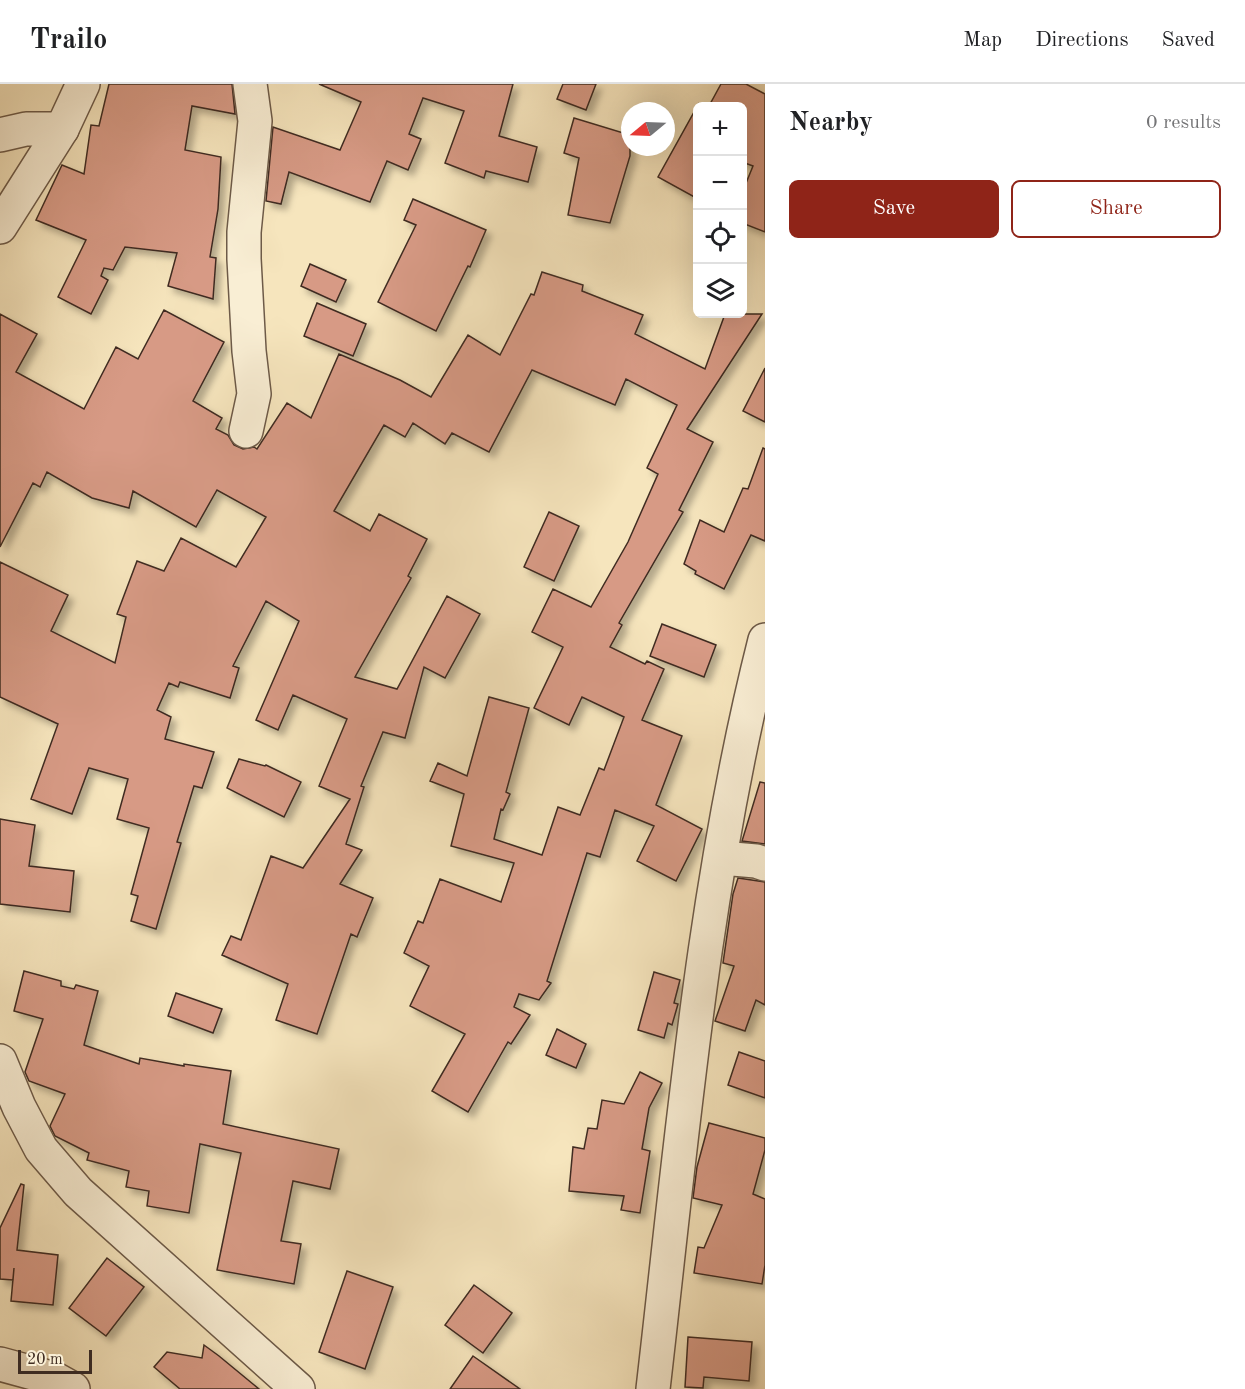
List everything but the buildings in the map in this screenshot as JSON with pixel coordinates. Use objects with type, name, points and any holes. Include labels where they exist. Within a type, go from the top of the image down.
[{"type":"street","points":[[0,227],[62,129],[83,84]]},
{"type":"street","points":[[246,432],[254,394],[249,351],[244,259],[244,232],[255,121],[250,84]]},
{"type":"street","points":[[0,135],[26,129],[62,129]]},
{"type":"street","points":[[653,1389],[702,965],[746,716],[765,640]]},
{"type":"street","points":[[721,858],[765,864]]},
{"type":"street","points":[[0,1061],[19,1107],[41,1149],[78,1192],[298,1389]]},
{"type":"street","points":[[0,1364],[55,1379],[73,1389]]}]
